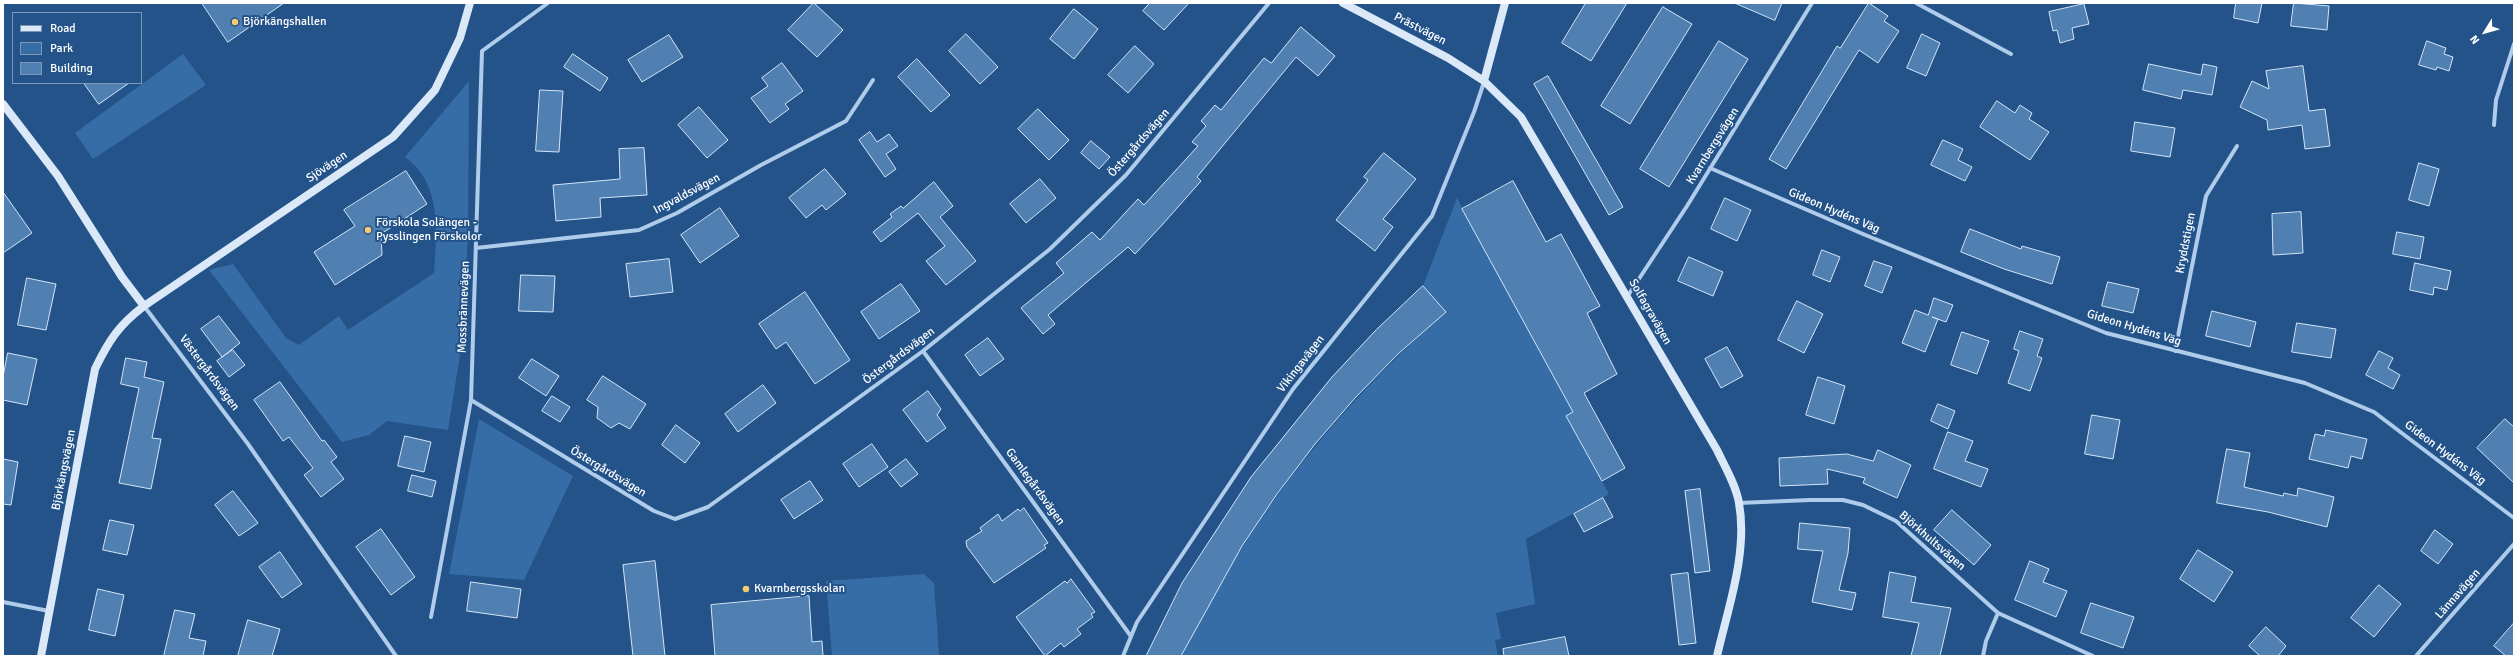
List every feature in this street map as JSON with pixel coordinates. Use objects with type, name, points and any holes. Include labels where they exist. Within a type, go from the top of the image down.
[{"type":"street","name":"Sjövägen","points":[[144,306],[393,137],[434,90],[460,38],[470,3]]},
{"type":"street","name":"Mossbrännevägen","points":[[431,617],[471,400],[482,51],[548,3]]},
{"type":"street","name":"Östergårdsvägen","points":[[471,400],[654,511],[675,519],[708,507],[923,351],[1050,249],[1126,175],[1269,3]]},
{"type":"street","name":"Prästvägen","points":[[1343,3],[1448,58],[1484,81]]},
{"type":"street","points":[[1484,81],[1505,3]]},
{"type":"street","name":"Kvarnbergsvägen","points":[[1627,297],[1710,168],[1812,3]]},
{"type":"street","points":[[1916,3],[2011,54]]},
{"type":"street","points":[[2494,125],[2496,100],[2514,44]]},
{"type":"street","name":"Ingvaldsvägen","points":[[476,248],[639,230],[677,214],[761,164],[846,121],[873,80]]},
{"type":"street","name":"Solfagravägen","points":[[1484,81],[1521,117],[1717,450],[1731,479],[1739,503],[1740,549],[1717,656]]},
{"type":"street","name":"Vikingavägen","points":[[1123,656],[1130,635],[1293,389],[1432,216],[1474,112],[1484,81]]},
{"type":"street","name":"Västergårdsvägen","points":[[3,104],[58,176],[122,277],[248,444],[396,656]]},
{"type":"street","name":"Kryddstigen","points":[[2175,351],[2206,196],[2237,146]]},
{"type":"street","name":"Gideon Hydéns Väg","points":[[1710,168],[1863,234],[2106,332],[2175,351],[2305,383],[2374,412],[2514,518]]},
{"type":"street","name":"Björkängsvägen","points":[[41,656],[95,369],[108,342],[124,322],[144,306]]},
{"type":"street","name":"Gamlegårdsvägen","points":[[923,351],[1130,635]]},
{"type":"street","name":"Björkhultsvägen","points":[[1739,503],[1843,500],[1863,505],[1896,522],[1998,612],[2093,656]]},
{"type":"street","name":"Lännavägen","points":[[2416,656],[2514,544]]},
{"type":"street","points":[[3,602],[49,611]]},
{"type":"street","points":[[1983,656],[1986,641],[1998,612]]},
{"type":"green space","points":[[183,54],[206,85],[93,159],[75,133]]},
{"type":"green space","points":[[469,81],[468,235],[461,348],[448,430],[387,421],[369,435],[342,442],[209,270],[233,264],[286,338],[299,345],[339,316],[348,330],[434,273],[436,226],[431,195],[426,180],[417,168],[405,157]]},
{"type":"green space","points":[[1457,198],[1573,412],[1566,416],[1609,494],[1526,539],[1535,604],[1496,613],[1501,639],[1495,640],[1498,656],[1182,656],[1196,626],[1246,541],[1296,470],[1352,404],[1382,372],[1446,312],[1423,286]]},
{"type":"green space","points":[[479,419],[573,476],[524,580],[449,574]]},
{"type":"green space","points":[[924,574],[934,583],[939,656],[832,656],[826,581]]},
{"type":"building","name":"Björkängshallen","points":[[202,3],[284,3],[228,42]]},
{"type":"building","points":[[814,3],[843,30],[817,57],[788,30]]},
{"type":"building","points":[[1150,3],[1189,3],[1164,30],[1143,11]]},
{"type":"building","points":[[1586,3],[1627,3],[1591,61],[1562,43]]},
{"type":"building","points":[[1735,3],[1782,3],[1775,20]]},
{"type":"building","points":[[1869,3],[1888,16],[1884,21],[1899,31],[1878,63],[1859,50],[1786,169],[1769,159],[1837,46],[1840,48]]},
{"type":"building","points":[[2236,3],[2262,3],[2258,23],[2234,18]]},
{"type":"building","points":[[2294,3],[2329,6],[2327,30],[2291,26]]},
{"type":"building","points":[[2084,4],[2089,24],[2072,28],[2074,39],[2060,43],[2057,30],[2053,31],[2049,12]]},
{"type":"building","points":[[1663,7],[1692,24],[1630,124],[1601,106]]},
{"type":"building","points":[[1074,9],[1098,29],[1074,59],[1050,39]]},
{"type":"building","points":[[1301,27],[1335,56],[1318,76],[1296,57],[1197,177],[1201,181],[1162,225],[1135,254],[1128,247],[1048,315],[1055,324],[1043,334],[1021,308],[1064,273],[1056,263],[1092,232],[1100,240],[1138,199],[1144,205],[1198,146],[1192,142],[1206,126],[1201,121],[1215,105],[1221,110],[1264,58],[1271,63]]},
{"type":"building","points":[[966,34],[998,67],[980,84],[949,51]]},
{"type":"building","points":[[1922,34],[1940,43],[1926,76],[1907,68]]},
{"type":"building","points":[[669,35],[683,57],[642,82],[628,60]]},
{"type":"building","points":[[1719,41],[1748,59],[1669,187],[1640,169]]},
{"type":"building","points":[[2427,41],[2446,48],[2444,54],[2453,57],[2449,71],[2437,67],[2436,70],[2419,65]]},
{"type":"building","points":[[1135,46],[1154,64],[1128,93],[1108,75]]},
{"type":"building","points":[[573,54],[608,78],[600,91],[564,67]]},
{"type":"building","points":[[917,59],[950,95],[931,112],[898,77]]},
{"type":"building","points":[[782,63],[803,91],[785,104],[789,109],[770,123],[751,98],[768,86],[762,78]]},
{"type":"building","points":[[2149,64],[2201,75],[2203,64],[2217,67],[2212,95],[2183,90],[2181,99],[2143,90]]},
{"type":"building","points":[[2303,66],[2309,111],[2325,109],[2330,146],[2305,149],[2302,125],[2268,130],[2267,120],[2240,107],[2252,81],[2269,89],[2266,71]]},
{"type":"building","points":[[1548,76],[1623,207],[1609,215],[1534,84]]},
{"type":"building","points":[[85,84],[128,84],[99,104]]},
{"type":"building","points":[[540,90],[563,91],[559,152],[536,151]]},
{"type":"building","points":[[1997,101],[2015,113],[2020,105],[2032,113],[2029,119],[2049,132],[2030,160],[1980,127]]},
{"type":"building","points":[[699,107],[728,140],[707,158],[678,125]]},
{"type":"building","points":[[1038,109],[1069,140],[1049,160],[1018,129]]},
{"type":"building","points":[[2135,122],[2175,128],[2170,157],[2131,151]]},
{"type":"building","points":[[870,132],[877,142],[889,134],[898,146],[886,154],[896,169],[885,177],[859,140]]},
{"type":"building","points":[[1943,140],[1963,149],[1958,160],[1972,167],[1965,181],[1931,165]]},
{"type":"building","points":[[1091,141],[1110,157],[1099,169],[1081,153]]},
{"type":"building","points":[[644,148],[647,195],[600,198],[601,217],[556,221],[553,185],[620,179],[619,149]]},
{"type":"building","points":[[1384,153],[1416,179],[1383,219],[1393,227],[1375,251],[1336,220],[1368,180],[1364,177]]},
{"type":"building","points":[[2419,163],[2439,169],[2429,206],[2409,200]]},
{"type":"building","points":[[825,169],[846,194],[826,210],[822,205],[806,218],[789,198]]},
{"type":"building","name":"Förskola Solängen - Pysslingen Förskolor","points":[[406,171],[427,204],[381,234],[382,255],[335,285],[314,252],[355,226],[344,210]]},
{"type":"building","points":[[1040,179],[1056,198],[1026,223],[1010,204]]},
{"type":"building","points":[[1513,181],[1546,242],[1561,234],[1600,306],[1587,313],[1617,374],[1584,393],[1625,468],[1602,481],[1566,416],[1573,412],[1462,209]]},
{"type":"building","points":[[934,182],[953,206],[940,217],[976,261],[946,285],[926,261],[945,246],[918,213],[881,242],[873,232],[892,217],[890,214],[901,206],[903,208]]},
{"type":"building","points":[[3,192],[32,233],[3,253]]},
{"type":"building","points":[[1725,198],[1751,210],[1737,241],[1711,229]]},
{"type":"building","points":[[720,208],[739,236],[700,263],[681,235]]},
{"type":"building","points":[[2301,212],[2303,253],[2273,255],[2272,214]]},
{"type":"building","points":[[1970,229],[2021,249],[2022,246],[2060,257],[2052,284],[2004,269],[1961,252]]},
{"type":"building","points":[[2397,232],[2424,237],[2420,259],[2393,254]]},
{"type":"building","points":[[1822,250],[1840,257],[1830,282],[1813,275]]},
{"type":"building","points":[[1689,257],[1723,272],[1713,296],[1678,281]]},
{"type":"building","points":[[669,259],[673,292],[630,297],[626,264]]},
{"type":"building","points":[[1874,261],[1892,267],[1882,293],[1865,286]]},
{"type":"building","points":[[2415,263],[2451,271],[2447,290],[2434,287],[2433,295],[2410,290]]},
{"type":"building","points":[[521,275],[555,276],[553,312],[519,311]]},
{"type":"building","points":[[27,278],[56,284],[46,330],[18,325]]},
{"type":"building","points":[[2108,282],[2139,289],[2133,313],[2102,306]]},
{"type":"building","points":[[901,284],[920,311],[879,339],[861,312]]},
{"type":"building","points":[[1423,286],[1446,312],[1398,354],[1355,398],[1315,444],[1277,494],[1242,546],[1181,656],[1146,656],[1182,583],[1251,477],[1332,377],[1376,330]]},
{"type":"building","points":[[805,292],[850,360],[815,384],[786,342],[776,349],[759,324]]},
{"type":"building","points":[[1934,298],[1953,305],[1946,322],[1938,319],[1925,352],[1902,343],[1915,310],[1928,315]]},
{"type":"building","points":[[1797,301],[1823,314],[1804,353],[1778,340]]},
{"type":"building","points":[[2212,311],[2256,322],[2250,347],[2206,336]]},
{"type":"building","points":[[219,316],[240,343],[222,357],[201,329]]},
{"type":"building","points":[[2297,323],[2336,329],[2331,358],[2292,352]]},
{"type":"building","points":[[2020,331],[2043,339],[2037,356],[2042,358],[2030,391],[2008,383],[2019,351],[2014,349]]},
{"type":"building","points":[[1962,332],[1989,341],[1977,374],[1951,365]]},
{"type":"building","points":[[988,338],[1004,359],[980,376],[965,355]]},
{"type":"building","points":[[1727,347],[1743,376],[1721,388],[1705,359]]},
{"type":"building","points":[[233,350],[245,365],[229,377],[217,361]]},
{"type":"building","points":[[2379,351],[2393,358],[2388,368],[2400,375],[2393,389],[2366,375]]},
{"type":"building","points":[[8,353],[37,359],[27,405],[3,400],[3,377]]},
{"type":"building","points":[[126,358],[147,362],[144,377],[164,382],[152,438],[161,439],[151,489],[119,483],[139,388],[121,384]]},
{"type":"building","points":[[532,359],[559,376],[546,396],[519,378]]},
{"type":"building","points":[[603,376],[646,404],[630,429],[619,423],[611,428],[597,418],[598,407],[587,400]]},
{"type":"building","points":[[1818,377],[1845,386],[1834,424],[1806,415]]},
{"type":"building","points":[[280,382],[322,441],[324,440],[337,457],[331,462],[344,479],[321,497],[304,475],[313,468],[289,437],[283,441],[254,400]]},
{"type":"building","points":[[763,385],[776,403],[738,432],[725,414]]},
{"type":"building","points":[[928,391],[941,409],[937,415],[946,428],[927,442],[903,410]]},
{"type":"building","points":[[552,396],[570,407],[560,422],[542,411]]},
{"type":"building","points":[[1938,404],[1955,411],[1948,429],[1931,421]]},
{"type":"building","points":[[2092,415],[2120,420],[2113,459],[2085,454]]},
{"type":"building","points":[[2505,419],[2514,427],[2514,483],[2477,448]]},
{"type":"building","points":[[676,425],[700,443],[685,463],[662,445]]},
{"type":"building","points":[[2326,430],[2367,439],[2362,459],[2351,456],[2348,468],[2309,459],[2315,434],[2324,436]]},
{"type":"building","points":[[1948,432],[1973,441],[1965,461],[1988,469],[1981,487],[1934,469]]},
{"type":"building","points":[[405,436],[431,442],[424,472],[398,466]]},
{"type":"building","points":[[872,444],[888,467],[859,487],[843,464]]},
{"type":"building","points":[[2227,449],[2250,453],[2244,487],[2283,496],[2284,493],[2297,496],[2298,488],[2334,497],[2327,527],[2268,512],[2217,503]]},
{"type":"building","points":[[1878,450],[1911,465],[1897,498],[1863,483],[1865,478],[1827,469],[1828,484],[1780,486],[1779,458],[1847,454],[1873,461]]},
{"type":"building","points":[[3,459],[18,462],[11,505],[3,504]]},
{"type":"building","points":[[906,459],[918,474],[901,487],[889,472]]},
{"type":"building","points":[[412,475],[436,481],[432,497],[408,491]]},
{"type":"building","points":[[810,481],[823,500],[794,519],[781,500]]},
{"type":"building","points":[[1700,489],[1710,571],[1695,573],[1685,491]]},
{"type":"building","points":[[233,491],[258,523],[239,536],[215,505]]},
{"type":"building","points":[[1603,498],[1613,517],[1584,532],[1574,514]]},
{"type":"building","points":[[1024,508],[1048,543],[1044,545],[1046,548],[994,583],[967,547],[966,541],[982,531],[980,528],[998,514],[1002,521],[1018,509],[1020,511]]},
{"type":"building","points":[[1952,510],[1991,545],[1974,565],[1934,530]]},
{"type":"building","points":[[110,520],[134,525],[127,555],[103,550]]},
{"type":"building","points":[[1800,523],[1850,528],[1848,553],[1839,590],[1856,593],[1852,610],[1812,602],[1823,551],[1798,549]]},
{"type":"building","points":[[381,529],[415,577],[391,595],[356,547]]},
{"type":"building","points":[[2435,530],[2453,544],[2438,564],[2421,551]]},
{"type":"building","points":[[2198,550],[2233,572],[2214,602],[2180,579]]},
{"type":"building","points":[[280,552],[302,584],[282,598],[259,567]]},
{"type":"building","points":[[655,561],[665,656],[633,656],[623,565]]},
{"type":"building","points":[[2030,561],[2049,569],[2043,582],[2067,591],[2056,617],[2015,600]]},
{"type":"building","points":[[1890,572],[1916,577],[1911,602],[1951,608],[1940,656],[1911,656],[1919,623],[1883,617]]},
{"type":"building","points":[[1688,573],[1696,643],[1679,645],[1671,575]]},
{"type":"building","points":[[1071,579],[1095,612],[1091,614],[1093,617],[1077,629],[1081,634],[1064,647],[1061,643],[1045,656],[1016,617],[1065,581],[1067,583]]},
{"type":"building","points":[[471,582],[521,589],[517,618],[467,611]]},
{"type":"building","points":[[2379,585],[2401,604],[2374,637],[2351,618]]},
{"type":"building","points":[[98,589],[124,595],[115,636],[89,630]]},
{"type":"building","points":[[809,596],[812,642],[822,641],[823,656],[715,656],[711,605]]},
{"type":"building","points":[[2091,603],[2134,617],[2123,648],[2081,633]]},
{"type":"building","points":[[175,610],[195,614],[189,638],[206,641],[203,656],[164,656]]},
{"type":"building","points":[[248,620],[280,629],[272,656],[238,656]]},
{"type":"building","points":[[2514,623],[2514,656],[2506,656],[2494,646]]},
{"type":"building","points":[[2266,627],[2286,646],[2278,656],[2260,656],[2249,646]]},
{"type":"building","points":[[1565,637],[1569,656],[1504,656],[1503,649]]},
{"type":"place","name":"Björkängshallen","points":[[235,22]]},
{"type":"place","name":"Förskola Solängen - Pysslingen Förskolor","points":[[368,230]]},
{"type":"place","name":"Kvarnbergsskolan","points":[[746,589]]}]
